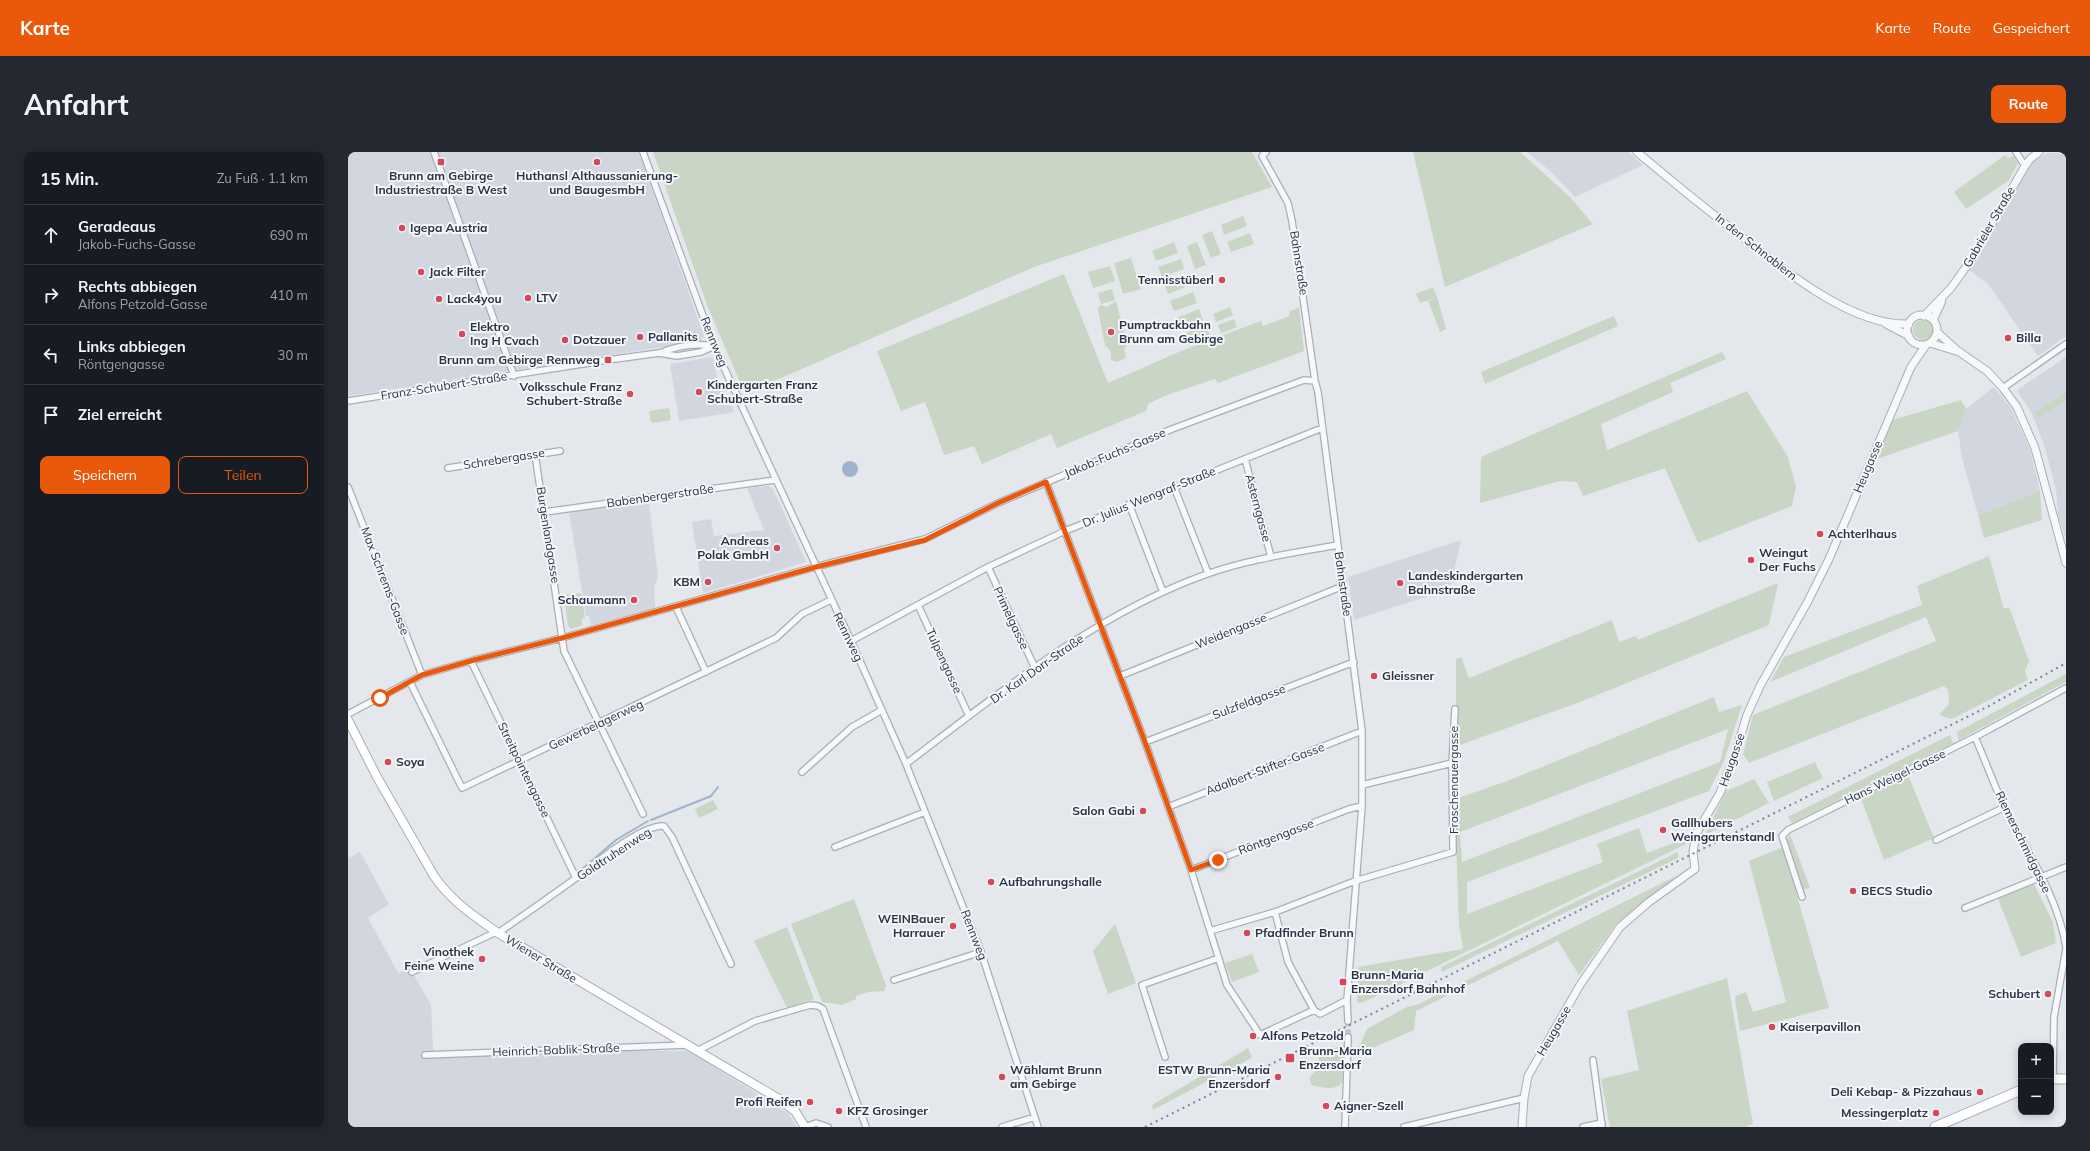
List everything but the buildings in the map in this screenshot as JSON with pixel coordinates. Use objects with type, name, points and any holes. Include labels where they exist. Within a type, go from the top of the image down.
[{"type":"main road","name":"Wiener Straße","points":[[348,720],[377,777],[441,886],[463,909],[497,932],[790,1106],[800,1116],[805,1127]]},
{"type":"main road","points":[[2054,1078],[2066,1079]]},
{"type":"main road","points":[[1935,1127],[2018,1091]]},
{"type":"street","points":[[434,152],[514,376]]},
{"type":"street","name":"Rennweg","points":[[644,152],[714,346],[851,641],[906,764],[981,952],[1038,1127]]},
{"type":"street","name":"In den Schnablern","points":[[1637,152],[1797,279],[1838,304],[1886,324],[1909,336]]},
{"type":"street","points":[[2016,152],[2025,166]]},
{"type":"street","name":"Gabrieler Straße","points":[[1924,316],[1942,298],[1971,260],[2025,166],[2037,153]]},
{"type":"street","name":"Bahnstraße","points":[[1264,154],[1288,203],[1306,308],[1362,731],[1362,806],[1347,1000],[1348,1021]]},
{"type":"street","name":"Gabrieler Straße","points":[[1933,320],[1941,304],[1942,298]]},
{"type":"street","points":[[1958,351],[1928,344],[1915,343],[1909,336],[1909,324],[1915,317],[1924,316],[1933,320],[1937,332],[1958,351],[1987,371],[2003,388],[2020,413],[2035,448],[2066,563]]},
{"type":"street","name":"In den Schnablern","points":[[1886,324],[1909,324]]},
{"type":"street","points":[[1928,344],[1937,332]]},
{"type":"street","name":"Heugasse","points":[[1914,361],[1915,343]]},
{"type":"street","name":"Heugasse","points":[[1522,1127],[1524,1098],[1528,1076],[1580,985],[1620,927],[1649,902],[1694,869],[1693,852],[1696,834],[1720,793],[1735,754],[1747,715],[1760,686],[1807,603],[1829,559],[1914,361],[1928,344]]},
{"type":"street","points":[[2003,388],[2066,344]]},
{"type":"street","name":"Franz-Schubert-Straße","points":[[348,401],[514,376],[578,364],[659,353],[677,356],[701,352],[714,346]]},
{"type":"street","name":"Jakob-Fuchs-Gasse","points":[[348,714],[422,675],[676,607],[816,567],[925,540],[998,503],[1179,426],[1304,380],[1315,381]]},
{"type":"street","name":"Dr. Julius Wengraf-Straße","points":[[851,641],[988,567],[1065,531],[1129,504],[1322,428]]},
{"type":"street","name":"Schrebergasse","points":[[448,468],[560,450]]},
{"type":"street","name":"Burgenlandgasse","points":[[535,454],[563,629],[562,638],[564,651],[643,814]]},
{"type":"street","name":"Asterngasse","points":[[1245,459],[1271,557]]},
{"type":"street","name":"Babenbergerstraße","points":[[544,512],[775,480]]},
{"type":"street","points":[[1046,482],[1145,742],[1191,870],[1227,985],[1260,1035],[1314,1010]]},
{"type":"street","points":[[1174,486],[1208,574]]},
{"type":"street","name":"Max Schrems-Gasse","points":[[348,487],[422,675]]},
{"type":"street","points":[[1129,504],[1163,592]]},
{"type":"street","name":"Dr. Karl Dorr-Straße","points":[[906,764],[1035,668],[1101,625],[1163,592],[1208,574],[1271,557],[1338,545]]},
{"type":"street","name":"Primelgasse","points":[[988,567],[1035,668]]},
{"type":"street","name":"Weidengasse","points":[[1120,676],[1343,586]]},
{"type":"street","name":"Gewerbelagerweg","points":[[410,682],[462,788],[599,724],[776,638],[802,614],[831,600]]},
{"type":"street","name":"Tulpengasse","points":[[918,605],[969,716]]},
{"type":"street","points":[[676,607],[706,672]]},
{"type":"street","name":"Streitpointengasse","points":[[471,661],[576,878]]},
{"type":"street","name":"Sulzfeldgasse","points":[[1145,742],[1354,662]]},
{"type":"street","name":"Hans Weigel-Gasse","points":[[1802,897],[1782,836],[1785,832],[1975,737],[2066,688]]},
{"type":"street","name":"Froschenauergasse","points":[[1356,881],[1453,852],[1452,763],[1455,709]]},
{"type":"street","points":[[802,772],[852,727],[882,710]]},
{"type":"street","name":"Adalbert-Stifter-Gasse","points":[[1168,807],[1362,731]]},
{"type":"street","name":"Riemerschmidgasse","points":[[1975,737],[2005,807],[2025,843],[2056,909],[2066,948],[2054,1017],[2053,1043]]},
{"type":"street","points":[[1362,785],[1452,763]]},
{"type":"street","name":"Röntgengasse","points":[[1191,870],[1349,809],[1362,806]]},
{"type":"street","points":[[1936,840],[2005,807]]},
{"type":"street","points":[[835,847],[925,812]]},
{"type":"street","name":"Goldtruhenweg","points":[[412,972],[497,932],[576,878],[602,858],[642,832],[658,826],[664,826],[672,837],[731,964]]},
{"type":"street","points":[[1965,908],[2066,867]]},
{"type":"street","points":[[1210,931],[1275,912],[1356,881]]},
{"type":"street","points":[[1275,912],[1288,962],[1314,1010],[1320,1014],[1347,1000]]},
{"type":"street","points":[[894,980],[981,952]]},
{"type":"street","points":[[1165,1057],[1142,985],[1219,958]]},
{"type":"street","points":[[697,1051],[760,1020],[810,1005],[818,1006],[823,1009],[866,1127]]},
{"type":"street","points":[[1345,1127],[1348,1037]]},
{"type":"street","name":"Heinrich-Bablik-Straße","points":[[425,1055],[687,1045]]},
{"type":"street","points":[[1583,1127],[1602,1125],[1593,1060]]},
{"type":"street","points":[[1404,1127],[1524,1098]]},
{"type":"street","points":[[1002,1127],[1035,1117]]},
{"type":"street","name":"Wiener Straße","points":[[805,1127],[816,1123],[828,1127]]},
{"type":"shaded area","points":[[348,152],[639,152],[704,336],[701,341],[348,396]]},
{"type":"shaded area","points":[[1527,152],[1628,152],[1643,165],[1575,197],[1550,171]]},
{"type":"shaded area","points":[[2048,153],[2066,155],[2066,336],[2038,356],[1988,284],[1969,270],[2031,162]]},
{"type":"shaded area","name":"Kindergarten Franz Schubert-Straße","points":[[712,357],[717,367],[715,369],[719,385],[735,412],[679,421],[670,364]]},
{"type":"shaded area","points":[[2066,357],[2066,540],[2058,515],[2056,489],[2044,445],[2032,414],[2017,390]]},
{"type":"shaded area","points":[[1994,387],[2011,408],[2030,450],[2040,491],[1978,515],[1962,458],[1958,431],[1966,409]]},
{"type":"shaded area","points":[[768,486],[773,489],[806,562],[703,593],[692,522],[711,519],[714,536],[764,530],[747,488]]},
{"type":"shaded area","points":[[649,502],[658,577],[654,587],[655,608],[591,625],[589,616],[586,616],[569,512]]},
{"type":"shaded area","name":"Landeskindergarten Bahnstraße","points":[[1461,540],[1450,589],[1354,620],[1348,577]]},
{"type":"shaded area","points":[[360,852],[389,904],[368,918],[398,973],[410,968],[431,1005],[433,1050],[689,1051],[788,1113],[797,1127],[348,1127],[348,858]]},
{"type":"green space","points":[[653,152],[1252,152],[1272,187],[1034,267],[745,394],[707,305]]},
{"type":"green space","points":[[1413,152],[1520,152],[1570,197],[1593,224],[1445,287]]},
{"type":"green space","points":[[2005,155],[2008,158],[2013,156],[2018,164],[2008,181],[1966,209],[1954,192]]},
{"type":"green space","points":[[1243,216],[1247,226],[1224,235],[1221,225]]},
{"type":"green space","points":[[1212,231],[1221,254],[1211,258],[1202,235]]},
{"type":"green space","points":[[1250,233],[1254,244],[1231,252],[1227,242]]},
{"type":"green space","points":[[1174,242],[1178,253],[1156,261],[1152,251]]},
{"type":"green space","points":[[1197,242],[1206,265],[1195,269],[1187,246]]},
{"type":"green space","points":[[1131,258],[1141,289],[1123,294],[1114,263]]},
{"type":"green space","points":[[1181,259],[1184,269],[1162,277],[1158,267]]},
{"type":"green space","points":[[1110,266],[1115,281],[1093,288],[1088,272]]},
{"type":"green space","points":[[1064,274],[1108,383],[1181,351],[1261,321],[1263,326],[1290,316],[1289,311],[1299,308],[1304,351],[1218,383],[1215,379],[1167,395],[1148,404],[1146,411],[1057,448],[1051,434],[982,464],[974,446],[944,455],[925,402],[901,411],[877,351]]},
{"type":"green space","points":[[1187,275],[1190,285],[1168,294],[1164,283]]},
{"type":"green space","points":[[1433,287],[1437,297],[1420,303],[1416,294]]},
{"type":"green space","points":[[1112,289],[1115,300],[1101,304],[1098,293]]},
{"type":"green space","points":[[1193,292],[1197,303],[1174,311],[1170,301]]},
{"type":"green space","points":[[1437,297],[1446,329],[1440,332],[1428,301]]},
{"type":"green space","name":"Pumptrackbahn Brunn am Gebirge","points":[[1116,301],[1127,344],[1124,350],[1126,358],[1117,362],[1111,360],[1111,352],[1105,345],[1098,310],[1100,305],[1107,307]]},
{"type":"green space","points":[[1230,307],[1233,315],[1216,322],[1213,314]]},
{"type":"green space","points":[[1199,309],[1203,320],[1181,328],[1177,318]]},
{"type":"green space","points":[[1614,316],[1618,326],[1485,384],[1481,372]]},
{"type":"green space","points":[[1234,319],[1237,327],[1221,333],[1218,325]]},
{"type":"green space","points":[[1919,320],[1927,320],[1933,326],[1933,334],[1927,340],[1919,340],[1913,334],[1913,326]]},
{"type":"green space","points":[[1206,326],[1210,336],[1187,345],[1183,334]]},
{"type":"green space","points":[[1722,352],[1726,359],[1670,383],[1673,392],[1601,424],[1607,450],[1747,391],[1788,457],[1796,487],[1792,506],[1698,543],[1665,468],[1583,496],[1577,482],[1560,481],[1480,503],[1481,457]]},
{"type":"green space","points":[[2066,393],[2066,401],[2037,418],[2035,412]]},
{"type":"green space","points":[[1961,400],[1966,409],[1958,431],[1877,459],[1892,420]]},
{"type":"green space","points":[[669,408],[671,420],[651,423],[649,411]]},
{"type":"green space","points":[[2040,491],[2042,520],[1984,538],[1978,515]]},
{"type":"green space","points":[[1989,556],[2004,609],[2009,607],[2029,661],[2025,671],[2028,680],[1952,719],[1939,715],[1949,704],[1948,690],[1944,686],[1749,763],[1743,754],[1753,715],[1936,641],[1926,617],[1770,682],[1784,657],[1922,605],[1917,586]]},
{"type":"green space","points":[[1778,583],[1769,625],[1580,702],[1457,746],[1458,798],[1510,780],[1714,697],[1719,712],[1742,705],[1724,761],[1709,791],[1467,882],[1467,914],[1603,862],[1597,844],[1639,828],[1647,853],[1687,838],[1686,844],[1364,1002],[1357,1003],[1358,967],[1463,949],[1459,924],[1453,761],[1456,707],[1456,659],[1461,657],[1469,678],[1612,620],[1619,642],[1636,636],[1638,640]],"holes":[[[1728,729],[1720,762],[1462,862],[1460,832]]]},
{"type":"green space","points":[[581,593],[585,618],[581,619],[583,625],[571,629],[568,626],[564,595]]},
{"type":"green space","points":[[2066,674],[2066,682],[1959,740],[1957,732]]},
{"type":"green space","points":[[1950,735],[1953,743],[1792,823],[1788,817]]},
{"type":"green space","points":[[1815,762],[1823,778],[1774,801],[1767,782]]},
{"type":"green space","points":[[1908,775],[1934,838],[1884,860],[1861,799]]},
{"type":"green space","points":[[1754,779],[1769,803],[1705,835],[1726,791]]},
{"type":"green space","points":[[713,800],[718,809],[699,818],[695,809]]},
{"type":"green space","points":[[1790,834],[1810,888],[1801,890],[1787,840]]},
{"type":"green space","points":[[1783,847],[1829,1008],[1740,1031],[1735,999],[1736,996],[1746,992],[1753,1012],[1786,1002],[1749,861]]},
{"type":"green space","points":[[1678,852],[1678,858],[1442,972],[1441,967]]},
{"type":"green space","points":[[1678,875],[1617,923],[1579,975],[1558,941],[1416,1011],[1414,1030],[1370,1049],[1371,1057],[1357,1051],[1367,1029],[1407,1007],[1419,1004]]},
{"type":"green space","points":[[2034,884],[2053,922],[2056,943],[2021,957],[1998,899]]},
{"type":"green space","points":[[854,899],[886,986],[884,991],[868,992],[856,996],[856,999],[842,1005],[822,1002],[791,924]]},
{"type":"green space","points":[[1115,924],[1136,983],[1108,994],[1093,951]]},
{"type":"green space","points":[[787,927],[814,999],[787,1008],[754,941]]},
{"type":"green space","points":[[1252,954],[1259,972],[1232,982],[1225,963]]},
{"type":"green space","points":[[1727,978],[1753,1124],[1744,1127],[1610,1127],[1601,1079],[1639,1070],[1627,1011]]},
{"type":"green space","points":[[1344,1044],[1342,1082],[1336,1087],[1332,1088],[1311,1085],[1310,1077],[1320,1066],[1318,1053],[1332,1046],[1333,1049]]},
{"type":"green space","points":[[1248,1048],[1252,1057],[1246,1061],[1153,1110],[1152,1105]]},
{"type":"water","points":[[850,461],[857,466],[858,469],[853,476],[850,477],[843,472],[842,469],[847,462]]},
{"type":"waterway","points":[[651,820],[711,796],[718,787]]},
{"type":"waterway","points":[[579,872],[616,840],[648,821]]},
{"type":"tunnel","points":[[1348,1021],[1348,1037]]},
{"type":"railway","points":[[1145,1127],[1989,706],[2066,663]]},
{"type":"place","name":"Brunn am Gebirge Industriestraße B West","points":[[441,162]]},
{"type":"place","name":"Huthansl Althaussanierung- und BaugesmbH","points":[[597,162]]},
{"type":"place","name":"Igepa Austria","points":[[402,228]]},
{"type":"place","name":"Jack Filter","points":[[421,272]]},
{"type":"place","name":"Tennisstüberl","points":[[1222,280]]},
{"type":"place","name":"LTV","points":[[528,298]]},
{"type":"place","name":"Lack4you","points":[[439,299]]},
{"type":"place","name":"Pumptrackbahn Brunn am Gebirge","points":[[1111,332]]},
{"type":"place","name":"Elektro Ing H Cvach","points":[[462,334]]},
{"type":"place","name":"Pallanits","points":[[640,337]]},
{"type":"place","name":"Billa","points":[[2008,338]]},
{"type":"place","name":"Dotzauer","points":[[565,340]]},
{"type":"place","name":"Brunn am Gebirge Rennweg","points":[[608,360]]},
{"type":"place","name":"Kindergarten Franz Schubert-Straße","points":[[699,392]]},
{"type":"place","name":"Volksschule Franz Schubert-Straße","points":[[630,394]]},
{"type":"place","name":"Achterlhaus","points":[[1820,534]]},
{"type":"place","name":"Andreas Polak GmbH","points":[[777,548]]},
{"type":"place","name":"Weingut Der Fuchs","points":[[1751,560]]},
{"type":"place","name":"KBM","points":[[708,582]]},
{"type":"place","name":"Landeskindergarten Bahnstraße","points":[[1400,583]]},
{"type":"place","name":"Schaumann","points":[[634,600]]},
{"type":"place","name":"Gleissner","points":[[1374,676]]},
{"type":"place","name":"Soya","points":[[388,762]]},
{"type":"place","name":"Salon Gabi","points":[[1143,811]]},
{"type":"place","name":"Gallhubers Weingartenstandl","points":[[1663,830]]},
{"type":"place","name":"Aufbahrungshalle","points":[[991,882]]},
{"type":"place","name":"BECS Studio","points":[[1853,891]]},
{"type":"place","name":"WEINBauer Harrauer","points":[[953,926]]},
{"type":"place","name":"Pfadfinder Brunn","points":[[1247,933]]},
{"type":"place","name":"Vinothek Feine Weine","points":[[482,959]]},
{"type":"place","name":"Brunn-Maria Enzersdorf Bahnhof","points":[[1343,982]]},
{"type":"place","name":"Schubert","points":[[2048,994]]},
{"type":"place","name":"Kaiserpavillon","points":[[1772,1027]]},
{"type":"place","name":"Alfons Petzold","points":[[1253,1036]]},
{"type":"place","name":"Brunn-Maria Enzersdorf","points":[[1290,1058]]},
{"type":"place","name":"Wählamt Brunn am Gebirge","points":[[1002,1077]]},
{"type":"place","name":"ESTW Brunn-Maria Enzersdorf","points":[[1278,1077]]},
{"type":"place","name":"Deli Kebap- & Pizzahaus","points":[[1980,1092]]},
{"type":"place","name":"Profi Reifen","points":[[810,1102]]},
{"type":"place","name":"Aigner-Szell","points":[[1326,1106]]},
{"type":"place","name":"KFZ Grosinger","points":[[839,1111]]},
{"type":"place","name":"Messingerplatz","points":[[1936,1113]]},
{"type":"route","points":[[380,698],[422,675],[676,607],[816,567],[925,540],[998,503],[1046,482],[1145,742],[1191,870],[1218,860]]}]
